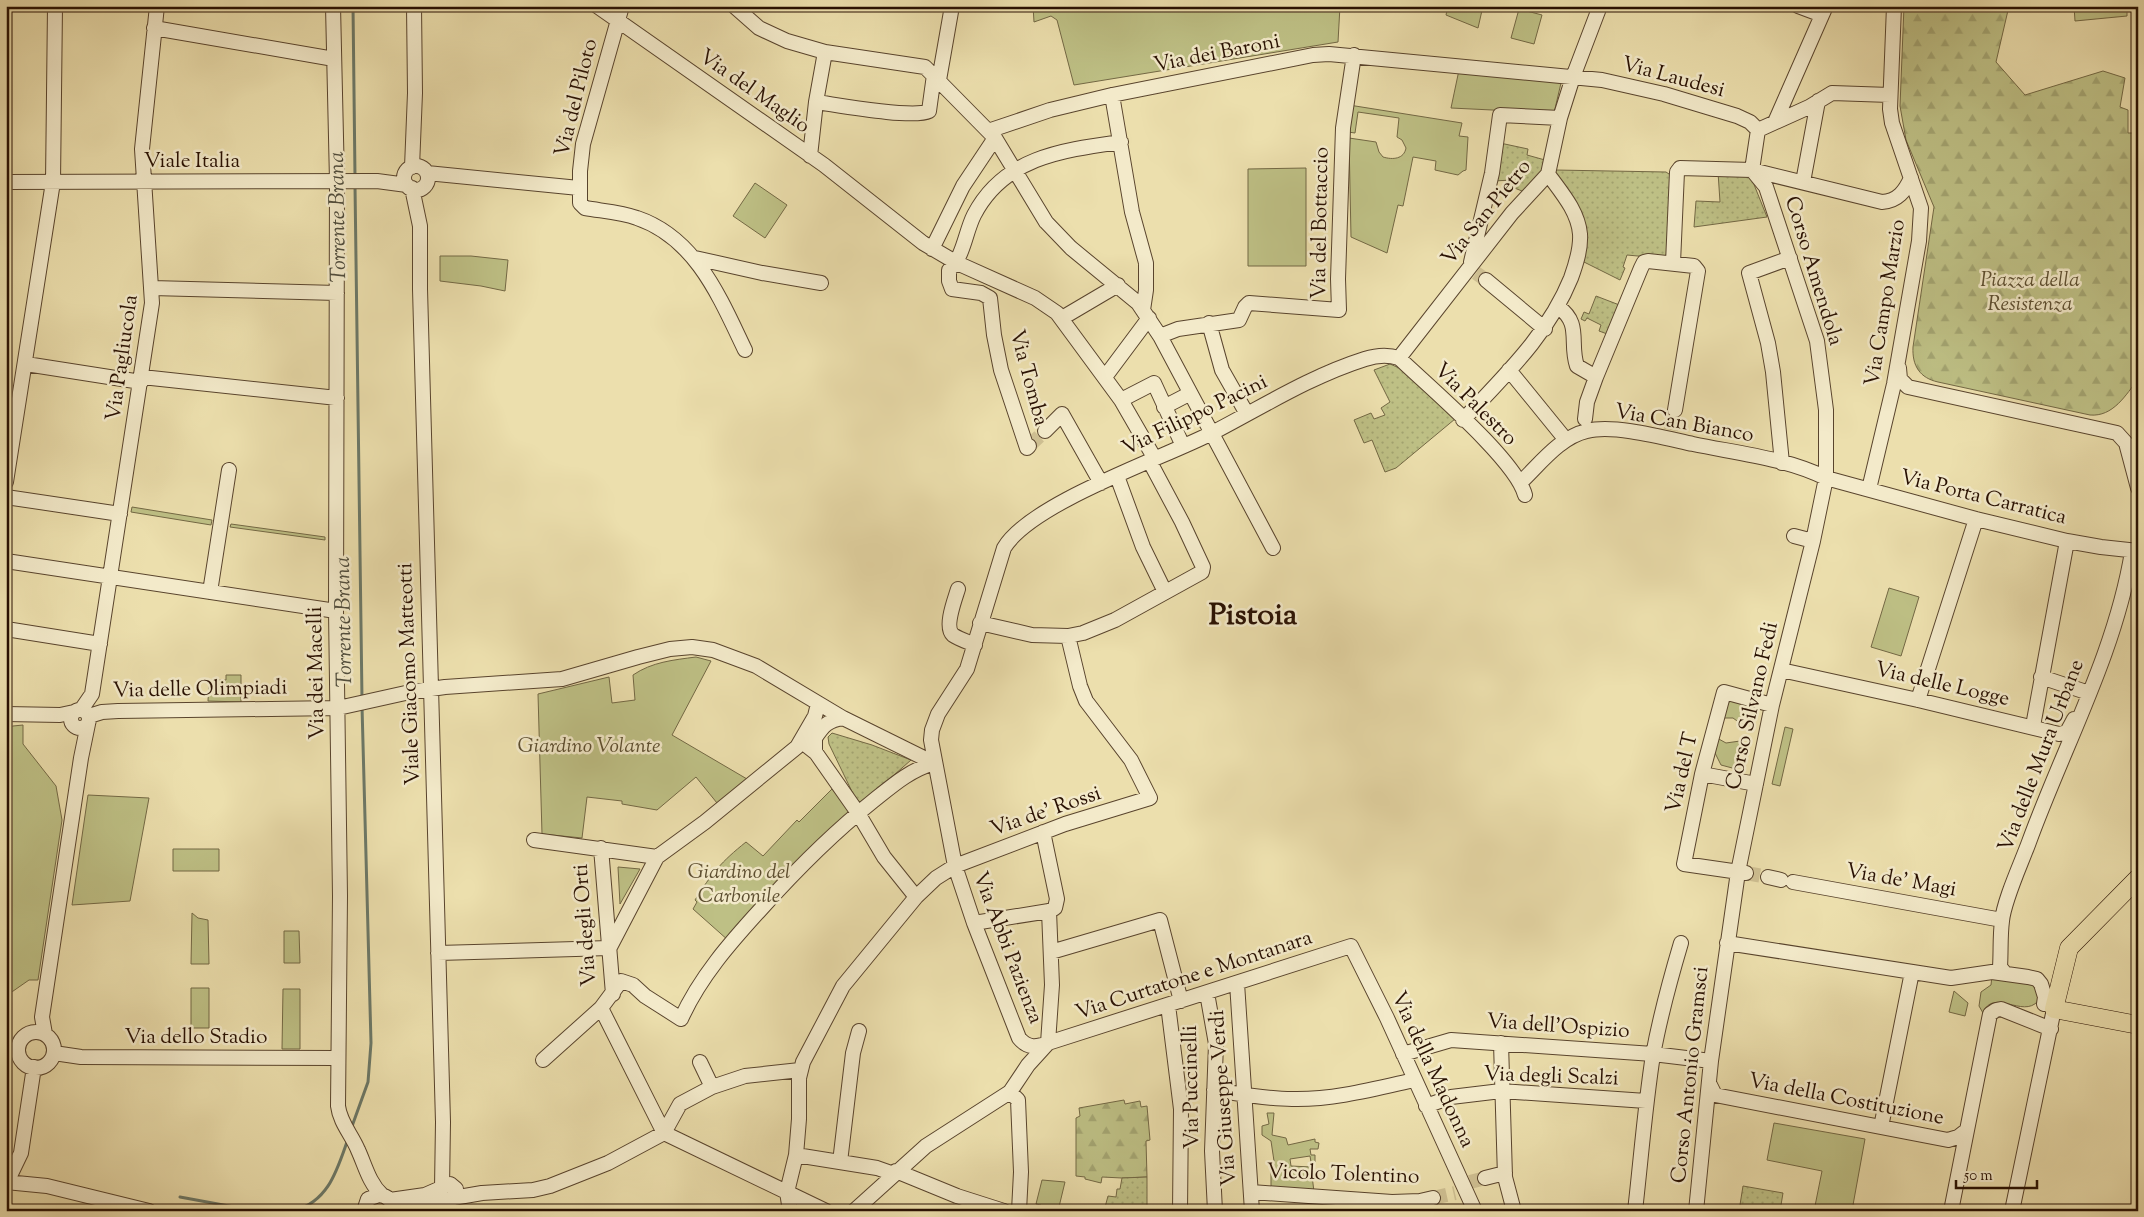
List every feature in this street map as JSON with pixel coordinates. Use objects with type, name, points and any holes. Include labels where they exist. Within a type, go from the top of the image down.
[{"type":"main road","points":[[2138,878],[2072,945],[2050,1001],[2138,1025]]},
{"type":"street","points":[[6,482],[53,182],[55,6]]},
{"type":"street","name":"Via Pagliucola","points":[[81,718],[92,694],[152,303],[142,149],[157,6]]},
{"type":"street","name":"Via dei Macelli","points":[[333,6],[341,181],[337,293],[336,611],[344,706],[338,1106],[341,1118],[374,1186],[389,1202]]},
{"type":"street","name":"Viale Giacomo Matteotti","points":[[414,6],[416,177],[420,226],[420,289],[443,1122],[450,1190]]},
{"type":"street","name":"Via del Maglio","points":[[597,6],[866,196],[932,249],[957,263],[1035,298],[1062,318],[1122,400],[1203,567],[1201,572],[1165,592]]},
{"type":"street","name":"Via del Piloto","points":[[622,6],[586,131],[579,188],[582,206],[640,219],[675,238],[695,258]]},
{"type":"street","points":[[734,6],[749,20],[771,35],[825,52],[925,66],[936,77],[992,135],[1015,169],[1034,205],[1046,222],[1071,248],[1115,284],[1146,314],[1160,336],[1210,434],[1273,548]]},
{"type":"street","points":[[816,102],[895,112],[924,113],[928,111],[952,6]]},
{"type":"street","name":"Via San Pietro","points":[[1399,358],[1478,273],[1512,213],[1548,174],[1560,118],[1573,77],[1600,6]]},
{"type":"street","points":[[1776,122],[1824,11],[1798,6]]},
{"type":"street","name":"Via Campo Marzio","points":[[1869,489],[1899,355],[1921,232],[1921,208],[1892,124],[1890,95],[1894,6]]},
{"type":"street","points":[[154,28],[334,59]]},
{"type":"street","points":[[810,156],[816,102],[825,52]]},
{"type":"street","name":"Via dei Baroni","points":[[992,135],[1045,112],[1112,94],[1313,55],[1354,55],[1458,66]]},
{"type":"street","name":"Via del Bottaccio","points":[[1160,336],[1178,329],[1239,320],[1249,303],[1256,302],[1339,310],[1338,279],[1343,128],[1354,55]]},
{"type":"street","name":"Via Laudesi","points":[[1458,66],[1619,83],[1690,101],[1743,118],[1754,124],[1758,130]]},
{"type":"street","points":[[1752,170],[1758,130],[1832,93],[1890,95]]},
{"type":"street","points":[[1105,377],[1146,314],[1146,263],[1132,212],[1112,94]]},
{"type":"street","points":[[1804,182],[1818,101]]},
{"type":"street","points":[[1545,329],[1478,273],[1500,115],[1560,118]]},
{"type":"street","points":[[932,249],[963,186],[992,135]]},
{"type":"street","points":[[957,263],[974,214],[990,192],[1015,169],[1043,157],[1070,150],[1121,142]]},
{"type":"street","points":[[1673,263],[1677,172],[1680,168],[1752,170],[1885,202],[1902,194],[1911,178]]},
{"type":"street","name":"Corso Amendola","points":[[1752,170],[1766,187],[1812,320],[1820,356],[1826,419],[1826,478]]},
{"type":"street","points":[[1463,420],[1545,329],[1558,307],[1576,264],[1580,233],[1575,215],[1548,174]]},
{"type":"street","name":"Viale Italia","points":[[6,182],[371,181],[416,177],[579,188]]},
{"type":"street","points":[[695,258],[762,273],[821,283]]},
{"type":"street","points":[[695,258],[723,305],[745,350]]},
{"type":"street","points":[[1782,463],[1773,372],[1768,343],[1749,273],[1790,258]]},
{"type":"street","points":[[1585,424],[1588,402],[1596,377],[1643,264],[1648,261],[1694,266],[1698,270],[1675,410]]},
{"type":"street","name":"Via Tomba","points":[[957,263],[949,270],[949,281],[952,289],[981,293],[991,300],[994,335],[1001,370],[1028,447]]},
{"type":"street","points":[[1062,318],[1115,284]]},
{"type":"street","points":[[152,288],[337,293]]},
{"type":"street","points":[[1558,307],[1571,320],[1577,366],[1596,377]]},
{"type":"street","points":[[1209,323],[1222,370],[1247,414]]},
{"type":"street","name":"Via Filippo Pacini","points":[[1016,532],[1056,506],[1101,483],[1210,434],[1290,391],[1365,359],[1381,355],[1399,358]]},
{"type":"street","points":[[1899,355],[1900,379],[1908,387],[2117,433],[2126,443],[2138,488]]},
{"type":"street","name":"Via Palestro","points":[[1399,358],[1487,443],[1523,489]]},
{"type":"street","points":[[26,364],[141,380],[337,398]]},
{"type":"street","points":[[1509,370],[1566,440]]},
{"type":"street","points":[[1122,400],[1154,383],[1183,446]]},
{"type":"street","points":[[1164,407],[1189,394]]},
{"type":"street","points":[[1045,431],[1062,414],[1101,483]]},
{"type":"street","name":"Via Can Bianco","points":[[1523,489],[1566,440],[1585,424],[1614,430],[1670,435],[1782,463],[1826,478]]},
{"type":"street","points":[[210,592],[229,470]]},
{"type":"street","points":[[980,623],[1032,635],[1068,636],[1083,633],[1115,620],[1165,592],[1144,547],[1118,476]]},
{"type":"street","name":"Via Porta Carratica","points":[[1826,478],[1976,519],[2067,540],[2118,550],[2136,548]]},
{"type":"street","name":"Corso Silvano Fedi","points":[[1727,943],[1742,873],[1756,784],[1772,705],[1813,541],[1826,478]]},
{"type":"street","points":[[6,497],[120,514]]},
{"type":"street","points":[[1918,700],[1976,519]]},
{"type":"street","name":"Via Abbi Pazienza","points":[[1016,532],[1004,548],[980,623],[975,645],[963,678],[938,714],[931,740],[955,866],[974,923],[1019,1038],[1024,1043]]},
{"type":"street","points":[[1794,536],[1813,541]]},
{"type":"street","points":[[2033,726],[2067,540]]},
{"type":"street","name":"Via delle Mura Urbane","points":[[2006,973],[2000,967],[2002,920],[2044,801],[2089,693],[2115,623],[2136,548]]},
{"type":"street","points":[[6,560],[336,611]]},
{"type":"street","points":[[958,589],[949,622],[949,630],[954,635],[975,645]]},
{"type":"street","points":[[6,629],[100,644]]},
{"type":"street","name":"Via de' Rossi","points":[[800,1070],[843,986],[893,923],[936,878],[955,866],[1042,832],[1150,798],[1131,760],[1086,701],[1080,686],[1068,636]]},
{"type":"street","name":"Via delle Olimpiadi","points":[[6,714],[60,714],[81,718],[104,712],[344,706],[410,692],[562,680],[638,657],[670,649],[692,647],[713,650],[741,660],[843,718],[934,763]]},
{"type":"street","name":"Via delle Logge","points":[[1781,670],[2064,733],[2082,709]]},
{"type":"street","points":[[2042,677],[2089,693]]},
{"type":"street","name":"Via del T","points":[[1742,873],[1684,864],[1702,774],[1724,692],[1772,705]]},
{"type":"street","points":[[92,694],[104,712]]},
{"type":"street","points":[[438,953],[609,948],[657,857],[705,822],[802,742],[815,716],[818,704]]},
{"type":"street","points":[[39,1033],[81,758],[81,718]]},
{"type":"street","points":[[816,753],[814,740],[820,730],[828,721],[843,718]]},
{"type":"street","points":[[802,742],[816,753],[858,813],[884,857],[916,897]]},
{"type":"street","points":[[612,994],[621,980],[632,985],[645,996],[681,1019],[702,979],[738,934],[801,866],[858,813],[909,773],[934,763]]},
{"type":"street","points":[[1702,774],[1756,784]]},
{"type":"street","points":[[974,923],[1049,911],[1057,906],[1042,832]]},
{"type":"street","points":[[534,840],[657,857]]},
{"type":"street","name":"Via degli Orti","points":[[543,1060],[602,1008],[612,994],[601,848]]},
{"type":"street","name":"Via de' Magi","points":[[1780,880],[2002,920]]},
{"type":"street","points":[[854,1211],[926,1146],[1010,1092],[1028,1065],[1048,1043],[1052,985],[1049,911]]},
{"type":"street","points":[[1051,952],[1160,920],[1175,1003],[1181,1109],[1180,1211]]},
{"type":"street","points":[[1635,1211],[1646,1101],[1653,1054],[1663,1006],[1681,943]]},
{"type":"street","points":[[1727,943],[1951,978],[1982,973],[2006,973],[2037,979],[2042,984],[2050,1001],[2051,1029],[2012,1211]]},
{"type":"street","name":"Corso Antonio Gramsci","points":[[1696,1211],[1711,1097],[1709,1082],[1711,1061],[1727,943]]},
{"type":"street","name":"Via Curtatone e Montanara","points":[[1024,1043],[1038,1046],[1351,946]]},
{"type":"street","name":"Via della Madonna","points":[[1351,946],[1475,1211]]},
{"type":"street","points":[[1882,1127],[1912,972]]},
{"type":"street","name":"Via Giuseppe Verdi","points":[[1237,983],[1252,1211]]},
{"type":"street","name":"Via Puccinelli","points":[[1207,993],[1216,1044],[1212,1150],[1216,1211]]},
{"type":"street","points":[[2014,1014],[2033,1012],[2050,1001]]},
{"type":"street","points":[[602,1008],[664,1133],[823,1211]]},
{"type":"street","points":[[1952,1211],[1990,1014],[1996,1010],[2014,1014],[2051,1029]]},
{"type":"street","points":[[840,1162],[852,1053],[859,1031]]},
{"type":"street","points":[[39,1033],[52,1042],[54,1053],[44,1066],[34,1067],[23,1062],[12,1052],[24,1037],[39,1033]]},
{"type":"street","name":"Via dell'Ospizio","points":[[1402,1054],[1451,1040],[1653,1054],[1711,1061]]},
{"type":"street","points":[[1501,1043],[1505,1173],[1507,1188],[1514,1211]]},
{"type":"street","name":"Via dello Stadio","points":[[54,1053],[81,1057],[338,1058]]},
{"type":"street","points":[[700,1062],[712,1087]]},
{"type":"street","points":[[34,1067],[21,1153],[7,1182],[26,1183],[150,1211]]},
{"type":"street","points":[[364,1211],[368,1199],[374,1195],[389,1202],[450,1190],[482,1193],[533,1190],[557,1184],[608,1163],[664,1133],[680,1104],[712,1087],[745,1076],[800,1070],[796,1155],[786,1192],[790,1211]]},
{"type":"street","points":[[1214,1090],[1291,1099],[1314,1098],[1342,1095],[1414,1080]]},
{"type":"street","name":"Via degli Scalzi","points":[[1426,1106],[1451,1097],[1501,1091],[1646,1101]]},
{"type":"street","points":[[1010,1092],[1018,1100],[1021,1172],[1019,1211]]},
{"type":"street","name":"Via della Costituzione","points":[[1711,1097],[1948,1140],[1958,1137],[1967,1130]]},
{"type":"street","points":[[21,1153],[26,1183]]},
{"type":"street","points":[[796,1155],[876,1168],[895,1173],[1004,1211]]},
{"type":"street","points":[[1485,1178],[1505,1173]]},
{"type":"street","points":[[404,1211],[450,1190]]},
{"type":"street","name":"Vicolo Tolentino","points":[[1251,1192],[1392,1202],[1420,1201],[1434,1198]]},
{"type":"green space","points":[[1033,6],[1340,6],[1338,42],[1074,85],[1057,20],[1051,16],[1034,22]]},
{"type":"green space","points":[[1448,6],[1483,6],[1478,28],[1446,15]]},
{"type":"green space","name":"Piazza della Resistenza","points":[[1904,6],[2009,6],[1996,62],[2025,95],[2103,71],[2125,78],[2120,107],[2128,110],[2128,133],[2137,133],[2138,379],[2129,392],[2112,409],[2098,415],[2090,415],[1938,382],[1926,378],[1918,370],[1914,360],[1913,347],[1934,207],[1906,140],[1900,106]]},
{"type":"green space","points":[[2074,6],[2127,6],[2127,16],[2075,21]]},
{"type":"green space","points":[[1519,9],[1542,15],[1534,44],[1511,38]]},
{"type":"green space","points":[[1459,70],[1561,83],[1554,113],[1451,108]]},
{"type":"green space","points":[[1349,105],[1462,123],[1459,136],[1468,137],[1466,170],[1458,175],[1435,170],[1436,161],[1413,157],[1403,206],[1398,205],[1387,253],[1351,237],[1349,138],[1376,142],[1379,152],[1383,157],[1398,158],[1405,152],[1406,148],[1402,140],[1397,137],[1399,118],[1358,112],[1355,133],[1348,132]]},
{"type":"green space","points":[[1500,143],[1528,149],[1527,155],[1545,160],[1541,174],[1527,193],[1512,187],[1513,180],[1493,181]]},
{"type":"green space","points":[[1306,168],[1306,266],[1248,266],[1248,169]]},
{"type":"green space","points":[[1555,170],[1666,172],[1672,176],[1670,259],[1627,255],[1623,267],[1625,268],[1620,280],[1582,261],[1584,253],[1554,175]]},
{"type":"green space","points":[[1718,172],[1747,175],[1753,182],[1767,217],[1694,227],[1696,201],[1720,202]]},
{"type":"green space","points":[[755,183],[787,205],[765,238],[733,216]]},
{"type":"green space","points":[[440,256],[471,256],[508,260],[505,291],[440,281]]},
{"type":"green space","points":[[1596,296],[1622,306],[1610,335],[1599,331],[1601,325],[1587,318],[1585,321],[1581,319],[1584,312],[1589,314]]},
{"type":"green space","points":[[1390,364],[1404,370],[1455,419],[1396,468],[1385,472],[1372,440],[1364,443],[1354,420],[1371,413],[1374,419],[1385,415],[1381,408],[1390,402],[1374,370]]},
{"type":"green space","points":[[132,507],[212,520],[211,525],[131,512]]},
{"type":"green space","points":[[231,524],[325,537],[325,540],[230,527]]},
{"type":"green space","points":[[1889,588],[1919,597],[1901,656],[1871,647]]},
{"type":"green space","name":"Giardino Volante","points":[[696,657],[711,661],[672,735],[747,779],[717,803],[696,777],[657,810],[622,804],[622,801],[587,797],[582,838],[542,834],[538,694],[609,677],[612,703],[635,700],[633,675],[655,664]]},
{"type":"green space","points":[[226,675],[241,675],[241,702],[208,701],[209,680],[226,680]]},
{"type":"green space","points":[[1734,699],[1752,703],[1749,719],[1744,726],[1733,718],[1722,718],[1726,704]]},
{"type":"green space","points":[[23,725],[23,744],[56,786],[62,820],[38,980],[29,980],[6,996],[6,728]]},
{"type":"green space","points":[[1785,727],[1793,729],[1780,786],[1772,784]]},
{"type":"green space","points":[[832,733],[872,745],[911,760],[859,806],[829,744],[828,737]]},
{"type":"green space","points":[[1717,738],[1726,743],[1740,741],[1741,745],[1736,769],[1721,765],[1714,751]]},
{"type":"green space","name":"Giardino del Carbonile","points":[[832,789],[849,808],[848,816],[729,941],[693,909],[697,902],[695,900],[712,875],[737,849],[746,842],[763,856],[797,820],[799,822]]},
{"type":"green space","points":[[88,795],[149,798],[130,901],[72,905]]},
{"type":"green space","points":[[173,849],[219,849],[219,871],[173,871]]},
{"type":"green space","points":[[618,867],[640,869],[620,904]]},
{"type":"green space","points":[[192,913],[198,918],[208,920],[209,964],[191,964]]},
{"type":"green space","points":[[284,931],[299,931],[300,963],[284,963]]},
{"type":"green space","points":[[1992,975],[2023,979],[2038,988],[2038,1001],[2032,1006],[2024,1007],[1994,1003],[1988,1006],[1983,1013],[1979,1006],[1981,992],[1991,985]]},
{"type":"green space","points":[[191,988],[209,988],[209,1028],[191,1028]]},
{"type":"green space","points":[[283,989],[300,989],[300,1049],[282,1049]]},
{"type":"green space","points":[[1954,991],[1968,1003],[1965,1016],[1949,1012]]},
{"type":"green space","points":[[1124,1100],[1125,1104],[1140,1101],[1141,1107],[1147,1106],[1150,1140],[1146,1141],[1147,1177],[1102,1177],[1101,1183],[1076,1176],[1076,1118],[1080,1116],[1079,1108]]},
{"type":"green space","points":[[1267,1113],[1274,1113],[1272,1135],[1286,1138],[1288,1145],[1315,1139],[1315,1142],[1319,1143],[1318,1149],[1310,1149],[1311,1155],[1315,1155],[1315,1162],[1311,1162],[1310,1156],[1290,1159],[1291,1166],[1311,1167],[1314,1192],[1271,1189],[1271,1166],[1274,1161],[1271,1141],[1262,1135],[1262,1126],[1269,1124]]},
{"type":"green space","points":[[1774,1123],[1865,1139],[1853,1205],[1885,1211],[1814,1211],[1822,1171],[1767,1160]]},
{"type":"green space","points":[[1147,1177],[1147,1211],[1104,1211],[1108,1196],[1116,1197],[1122,1178]]},
{"type":"green space","points":[[1042,1180],[1065,1182],[1058,1211],[1040,1209],[1041,1205],[1036,1204]]},
{"type":"green space","points":[[1743,1186],[1783,1193],[1780,1211],[1739,1211]]},
{"type":"waterway","name":"Torrente Brana","points":[[353,6],[355,177]]},
{"type":"waterway","name":"Torrente Brana","points":[[355,186],[362,699]]},
{"type":"waterway","name":"Torrente Brana","points":[[351,1129],[368,1082],[371,1043],[362,706]]},
{"type":"waterway","name":"Torrente Brana","points":[[294,1211],[316,1200],[324,1192],[340,1162],[348,1139]]},
{"type":"waterway","name":"Torrente Brana","points":[[6,1154],[12,1154]]},
{"type":"waterway","name":"Torrente Brana","points":[[180,1197],[256,1211]]},
{"type":"tunnel","points":[[1476,273],[1486,280]]},
{"type":"tunnel","points":[[1671,430],[1675,410]]},
{"type":"tunnel","points":[[1029,446],[1045,431]]},
{"type":"tunnel","points":[[1746,873],[1768,877]]},
{"type":"tunnel","points":[[1470,1182],[1485,1178]]},
{"type":"tunnel","points":[[1433,1198],[1455,1193]]},
{"type":"district","name":"Pistoia","points":[[1253,616]]}]
